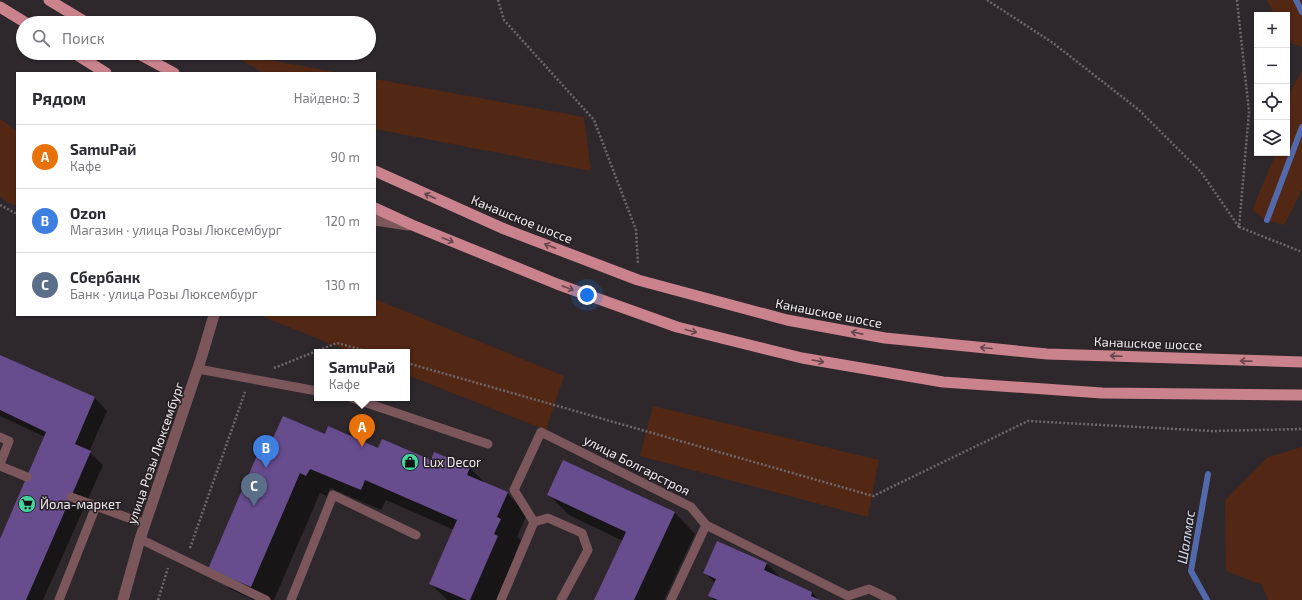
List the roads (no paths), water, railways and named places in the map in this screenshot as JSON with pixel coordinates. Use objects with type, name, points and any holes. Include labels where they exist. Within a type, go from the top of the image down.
[{"type":"main road","points":[[49,0],[75,16]]},
{"type":"main road","points":[[0,7],[16,17]]},
{"type":"main road","points":[[85,60],[104,72]]},
{"type":"main road","points":[[150,60],[172,72]]},
{"type":"main road","name":"Канашское шоссе","points":[[376,171],[502,228],[638,280],[787,320],[885,338],[1047,354],[1302,362]]},
{"type":"main road","points":[[376,208],[412,225],[557,284],[677,327],[802,358],[943,382],[1102,393],[1302,395]]},
{"type":"street","points":[[376,220],[412,225]]},
{"type":"street","name":"улица Розы Люксембург","points":[[123,600],[140,539],[198,369],[214,316]]},
{"type":"lane","points":[[198,369],[314,390]]},
{"type":"lane","points":[[361,401],[488,444]]},
{"type":"lane","name":"улица Болгарстроя","points":[[534,522],[514,490],[541,432],[691,507],[706,525],[847,598],[869,589],[892,600]]},
{"type":"lane","points":[[0,437],[9,441],[0,465],[27,477]]},
{"type":"lane","points":[[292,600],[333,495],[416,535]]},
{"type":"lane","points":[[71,497],[145,524]]},
{"type":"lane","points":[[59,600],[96,506]]},
{"type":"lane","points":[[501,600],[534,522],[548,518],[582,533],[588,550],[561,600]]},
{"type":"lane","points":[[671,600],[706,525]]},
{"type":"lane","points":[[140,539],[266,600]]},
{"type":"waterway","name":"Шалмас","points":[[1296,0],[1302,12]]},
{"type":"waterway","name":"Шалмас","points":[[1267,220],[1302,127]]},
{"type":"waterway","name":"Шалмас","points":[[1207,600],[1191,571],[1208,474]]},
{"type":"place","name":"SamuРай","points":[[362,447]]},
{"type":"place","name":"Lux Decor","points":[[410,462]]},
{"type":"place","name":"Ozon","points":[[266,468]]},
{"type":"place","name":"Йола-маркет","points":[[27,504]]},
{"type":"place","name":"Сбербанк","points":[[254,506]]}]
